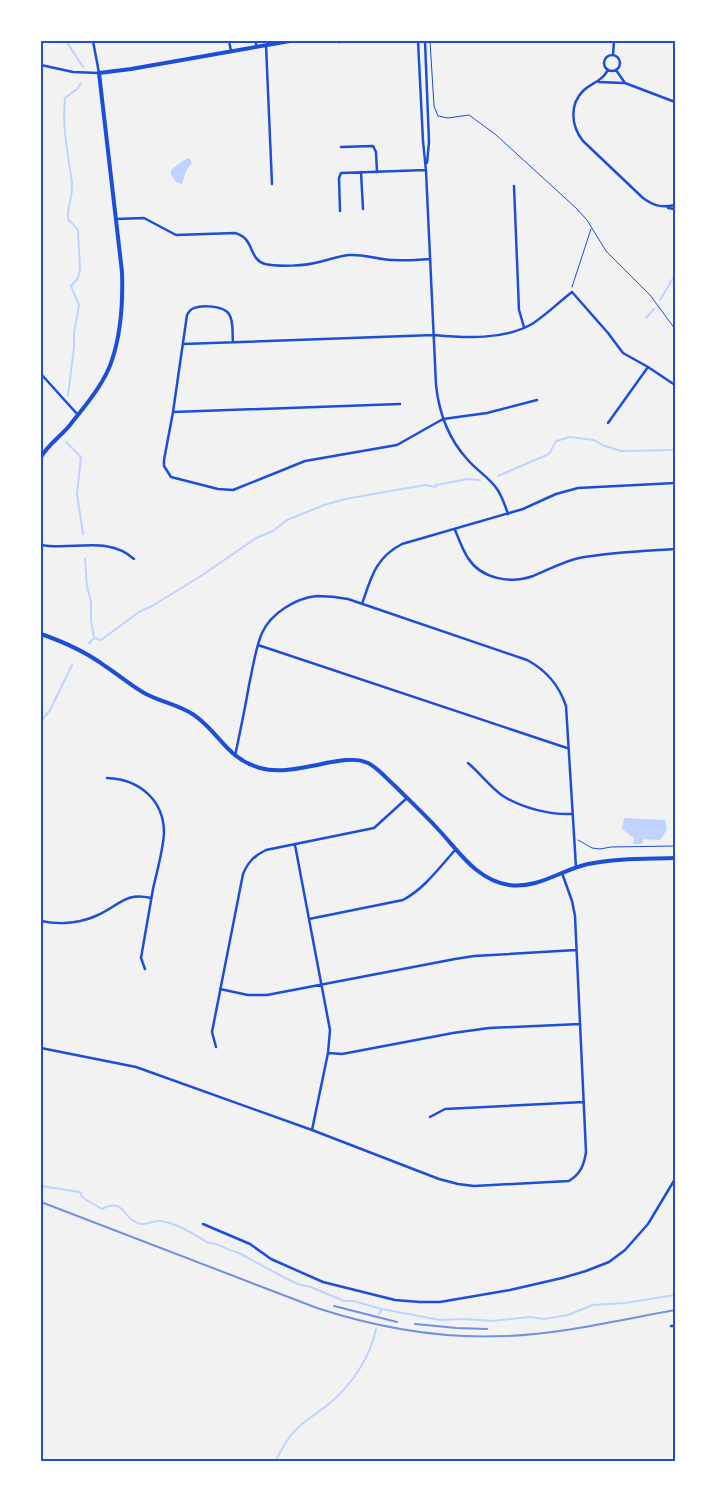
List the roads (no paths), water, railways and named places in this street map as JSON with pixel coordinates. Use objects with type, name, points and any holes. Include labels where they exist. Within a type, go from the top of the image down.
[{"type":"street","points":[[41,457],[78,415],[105,377],[112,361],[123,291],[94,41]]},
{"type":"street","points":[[229,41],[231,51]]},
{"type":"street","points":[[255,41],[257,47]]},
{"type":"street","points":[[41,65],[73,72],[99,73],[131,70],[290,41]]},
{"type":"street","points":[[418,41],[436,385],[439,405],[443,419],[461,452],[497,489],[508,514]]},
{"type":"street","points":[[425,41],[429,142],[426,170]]},
{"type":"street","points":[[613,55],[614,41]]},
{"type":"street","points":[[266,45],[272,184]]},
{"type":"street","points":[[608,70],[605,67],[605,60],[608,56],[613,55],[618,57],[620,62],[616,70]]},
{"type":"street","points":[[608,70],[616,70]]},
{"type":"street","points":[[608,70],[598,82],[584,90],[577,100],[573,113],[577,131],[584,141],[644,198],[653,204],[675,209]]},
{"type":"street","points":[[616,70],[625,83]]},
{"type":"street","points":[[598,82],[625,83],[675,102]]},
{"type":"street","points":[[341,147],[373,146],[376,152],[377,172]]},
{"type":"street","points":[[340,211],[340,175],[343,172],[426,170]]},
{"type":"street","points":[[361,172],[363,208]]},
{"type":"street","points":[[514,186],[519,310],[524,327]]},
{"type":"street","points":[[664,207],[675,205]]},
{"type":"street","points":[[116,219],[144,218],[176,234],[242,234],[257,260],[263,264],[311,264],[339,256],[351,255],[394,260],[430,259]]},
{"type":"street","points":[[183,344],[434,335],[495,336],[532,324],[572,292],[608,333],[623,354],[648,367],[675,385]]},
{"type":"street","points":[[233,342],[230,316],[224,309],[216,307],[196,308],[188,312],[164,460],[164,466],[170,477],[225,490],[242,487],[313,459],[397,445],[443,419],[487,413],[537,400]]},
{"type":"street","points":[[608,423],[648,367]]},
{"type":"street","points":[[41,374],[78,415]]},
{"type":"street","points":[[173,412],[400,404]]},
{"type":"street","points":[[362,604],[372,574],[384,556],[402,544],[523,510],[556,494],[578,488],[675,483]]},
{"type":"street","points":[[455,530],[468,558],[473,564],[488,574],[504,580],[523,579],[561,563],[596,555],[675,549]]},
{"type":"street","points":[[41,545],[62,548],[91,544],[109,546],[127,553],[134,559]]},
{"type":"street","points":[[235,756],[258,645],[262,632],[269,621],[280,612],[302,600],[316,596],[348,599],[514,655],[538,666],[552,680],[566,706],[576,867]]},
{"type":"street","points":[[41,634],[81,651],[149,695],[195,715],[235,756],[249,764],[272,771],[296,770],[349,760],[368,763],[438,828],[481,874],[498,882],[508,885],[529,885],[576,867],[606,861],[675,858]]},
{"type":"street","points":[[258,645],[568,748]]},
{"type":"street","points":[[468,763],[503,796],[516,803],[551,813],[572,814]]},
{"type":"street","points":[[107,778],[120,778],[141,787],[150,794],[160,813],[164,832],[141,958],[145,969]]},
{"type":"street","points":[[216,1047],[212,1032],[243,874],[247,864],[251,859],[266,850],[374,828],[407,798]]},
{"type":"street","points":[[295,845],[330,1030],[328,1053],[312,1130]]},
{"type":"street","points":[[309,919],[403,900],[416,893],[426,884],[456,849]]},
{"type":"street","points":[[41,1048],[136,1067],[312,1130],[439,1179],[458,1184],[492,1186],[569,1181],[576,1177],[585,1162],[586,1152],[572,902],[562,873]]},
{"type":"street","points":[[41,921],[70,922],[84,920],[97,916],[134,896],[152,898]]},
{"type":"street","points":[[220,989],[258,996],[474,956],[576,950]]},
{"type":"street","points":[[328,1053],[342,1054],[453,1032],[489,1028],[580,1024]]},
{"type":"street","points":[[430,1117],[445,1109],[584,1102]]},
{"type":"street","points":[[204,1224],[250,1244],[271,1259],[323,1282],[395,1300],[440,1302],[510,1290],[553,1280],[586,1271],[609,1262],[625,1250],[648,1224],[675,1179]]},
{"type":"water","points":[[189,158],[192,162],[186,171],[182,184],[176,182],[171,175],[171,170]]},
{"type":"water","points":[[624,818],[665,820],[667,830],[660,840],[643,839],[642,844],[633,844],[634,838],[622,829]]},
{"type":"waterway","points":[[66,41],[83,67]]},
{"type":"waterway","points":[[68,395],[74,333],[79,305],[71,286],[78,278],[80,269],[78,230],[68,219],[72,184],[64,109],[65,98],[77,89],[81,83]]},
{"type":"waterway","points":[[660,300],[675,275]]},
{"type":"waterway","points":[[646,318],[654,309]]},
{"type":"waterway","points":[[498,476],[549,454],[556,441],[570,437],[594,440],[602,445],[621,451],[675,450]]},
{"type":"waterway","points":[[66,442],[81,457],[77,494],[83,534]]},
{"type":"waterway","points":[[94,638],[101,640],[139,612],[201,576],[256,538],[273,531],[287,520],[324,505],[345,499],[425,485],[436,487],[436,485],[468,479],[480,480]]},
{"type":"waterway","points":[[85,559],[94,638]]},
{"type":"waterway","points":[[89,643],[94,638]]},
{"type":"waterway","points":[[41,721],[50,710],[72,665]]},
{"type":"waterway","points":[[41,1186],[80,1192],[83,1198],[102,1209],[115,1206],[120,1208],[131,1219],[142,1224],[159,1221],[173,1224],[208,1243],[237,1252],[298,1284],[311,1287],[344,1301],[353,1301],[382,1309],[440,1320],[492,1321],[530,1317],[544,1319],[568,1315],[593,1305],[625,1303],[675,1295]]},
{"type":"waterway","points":[[379,1314],[382,1309]]},
{"type":"waterway","points":[[275,1462],[295,1430],[338,1396],[353,1379],[365,1360],[376,1329]]},
{"type":"railway","points":[[41,1202],[317,1308],[363,1321],[410,1331],[457,1336],[526,1335],[590,1326],[675,1310]]},
{"type":"railway","points":[[334,1306],[397,1322]]},
{"type":"railway","points":[[415,1324],[487,1329]]}]
